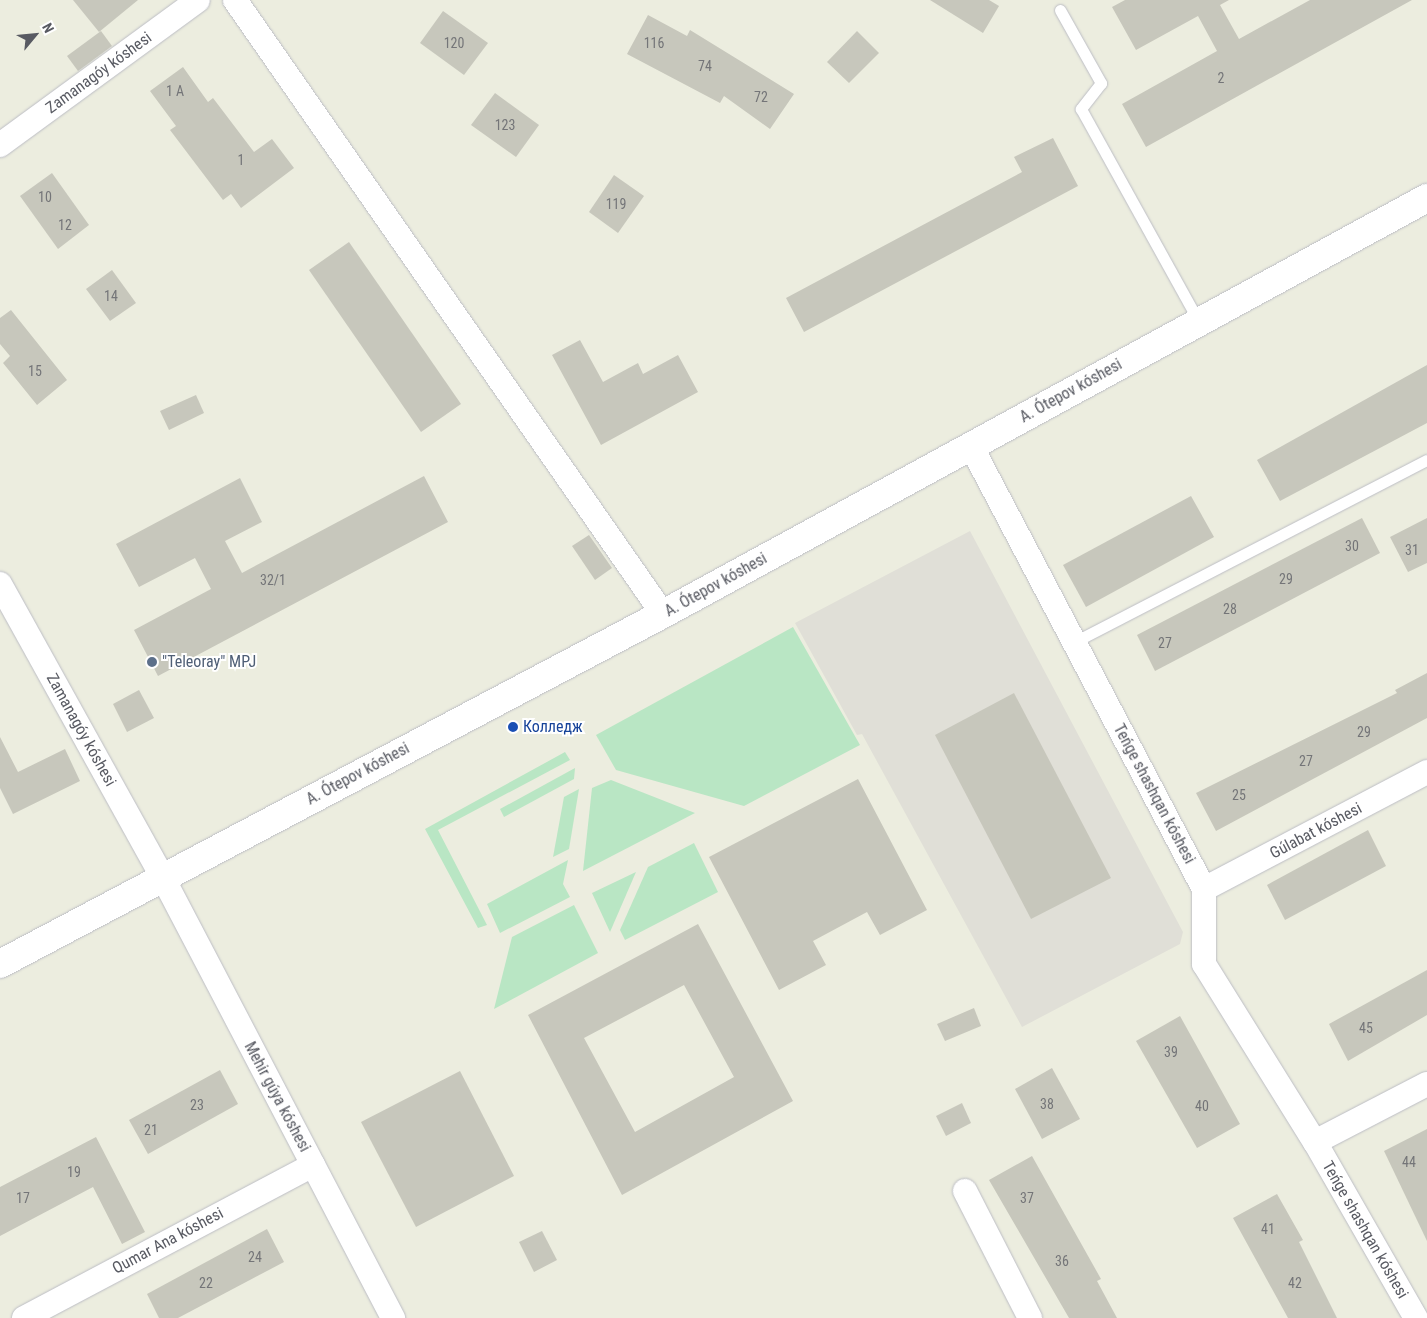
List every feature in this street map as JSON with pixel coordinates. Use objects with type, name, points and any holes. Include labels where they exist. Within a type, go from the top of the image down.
[{"type":"main road","name":"A. Ótepov kóshesi","points":[[0,964],[162,876],[663,614],[1198,320],[1427,198]]},
{"type":"street","name":"Zamanagóy kóshesi","points":[[0,145],[198,0]]},
{"type":"street","points":[[235,0],[663,614]]},
{"type":"street","name":"Teńge shashqan kóshesi","points":[[971,446],[1204,889],[1204,964],[1315,1142],[1416,1318]]},
{"type":"street","name":"Zamanagóy kóshesi","points":[[0,584],[162,876]]},
{"type":"street","name":"Gúlabat kóshesi","points":[[1204,889],[1427,772]]},
{"type":"street","name":"Mehir gúyа kóshesi","points":[[162,876],[393,1318]]},
{"type":"street","name":"Teńge shashqan kóshesi","points":[[1315,1142],[1427,1084]]},
{"type":"street","name":"Qumar Ana kóshesi","points":[[24,1318],[312,1165]]},
{"type":"street","points":[[965,1191],[1030,1318]]},
{"type":"lane","points":[[1060,10],[1102,82],[1081,109],[1198,320]]},
{"type":"lane","points":[[1074,642],[1427,460]]},
{"type":"shaded area","points":[[970,531],[1183,932],[1180,944],[1022,1027],[862,734],[857,735],[795,623]]},
{"type":"green space","points":[[793,627],[860,745],[744,806],[616,770],[596,735]]},
{"type":"green space","points":[[565,752],[570,760],[438,830],[487,925],[478,928],[425,829]]},
{"type":"green space","points":[[575,768],[574,779],[504,817],[500,809]]},
{"type":"green space","points":[[611,780],[695,813],[583,871],[592,788]]},
{"type":"green space","points":[[579,789],[569,849],[553,857],[564,797]]},
{"type":"green space","points":[[694,843],[718,892],[625,940],[620,930],[648,867]]},
{"type":"green space","points":[[568,860],[563,884],[570,897],[500,933],[487,904]]},
{"type":"green space","points":[[636,872],[610,932],[592,893]]},
{"type":"green space","points":[[574,905],[598,953],[494,1009],[512,937]]},
{"type":"building","points":[[73,0],[138,0],[99,32]]},
{"type":"building","points":[[930,0],[989,0],[999,6],[983,33]]},
{"type":"building","points":[[1125,0],[1229,0],[1220,5],[1239,39],[1310,0],[1412,0],[1146,147],[1122,104],[1217,51],[1198,16],[1136,50],[1112,7]]},
{"type":"building","points":[[443,11],[488,43],[464,75],[420,43]]},
{"type":"building","points":[[648,15],[687,36],[690,30],[794,94],[770,129],[724,96],[720,103],[627,54]]},
{"type":"building","points":[[101,31],[112,46],[78,71],[67,56]]},
{"type":"building","points":[[857,31],[879,53],[849,83],[827,62]]},
{"type":"building","points":[[183,67],[208,102],[213,98],[254,152],[272,139],[294,168],[241,208],[231,194],[223,200],[170,130],[176,126],[150,91]]},
{"type":"building","points":[[495,93],[539,125],[516,157],[471,125]]},
{"type":"building","points":[[1053,138],[1078,186],[804,332],[786,298],[1022,172],[1014,157]]},
{"type":"building","points":[[52,173],[89,225],[58,249],[20,196]]},
{"type":"building","points":[[614,175],[644,196],[618,233],[589,212]]},
{"type":"building","points":[[349,242],[461,404],[421,432],[309,270]]},
{"type":"building","points":[[112,270],[136,303],[110,321],[86,289]]},
{"type":"building","points":[[11,310],[67,380],[37,405],[3,363],[10,356],[0,344],[0,318]]},
{"type":"building","points":[[580,340],[603,382],[638,363],[643,374],[678,355],[698,392],[601,445],[552,355]]},
{"type":"building","points":[[1427,365],[1427,423],[1280,501],[1257,460]]},
{"type":"building","points":[[196,395],[204,413],[169,430],[160,411]]},
{"type":"building","points":[[424,476],[448,522],[158,676],[134,630],[211,589],[195,558],[139,587],[116,544],[240,478],[262,522],[225,541],[242,573]]},
{"type":"building","points":[[1191,496],[1214,537],[1086,607],[1063,565]]},
{"type":"building","points":[[1362,518],[1380,553],[1155,671],[1137,635]]},
{"type":"building","points":[[1427,518],[1427,563],[1408,572],[1390,537]]},
{"type":"building","points":[[589,535],[612,568],[595,580],[572,546]]},
{"type":"building","points":[[1427,673],[1427,718],[1216,831],[1196,793],[1397,693],[1395,690]]},
{"type":"building","points":[[139,690],[154,718],[127,732],[113,704]]},
{"type":"building","points":[[1014,693],[1111,878],[1031,919],[935,735]]},
{"type":"building","points":[[0,737],[18,772],[65,749],[80,781],[13,814],[0,788]]},
{"type":"building","points":[[858,779],[927,910],[880,935],[867,912],[813,941],[826,965],[779,990],[709,857]]},
{"type":"building","points":[[1368,830],[1386,866],[1285,920],[1267,885]]},
{"type":"building","points":[[698,924],[793,1101],[622,1195],[528,1015]],"holes":[[[684,985],[734,1077],[635,1132],[584,1038]]]},
{"type":"building","points":[[1427,970],[1427,1015],[1348,1061],[1329,1024]]},
{"type":"building","points":[[974,1008],[981,1026],[945,1041],[937,1024]]},
{"type":"building","points":[[1180,1016],[1240,1124],[1197,1148],[1136,1041]]},
{"type":"building","points":[[1052,1068],[1080,1119],[1042,1139],[1015,1089]]},
{"type":"building","points":[[220,1070],[238,1104],[148,1154],[129,1120]]},
{"type":"building","points":[[460,1071],[514,1176],[416,1227],[361,1122]]},
{"type":"building","points":[[962,1103],[971,1123],[946,1136],[936,1116]]},
{"type":"building","points":[[1427,1129],[1427,1241],[1384,1151]]},
{"type":"building","points":[[96,1137],[145,1232],[122,1244],[93,1187],[0,1236],[0,1187]]},
{"type":"building","points":[[1032,1156],[1101,1279],[1097,1281],[1117,1318],[1069,1318],[989,1180]]},
{"type":"building","points":[[1277,1194],[1303,1240],[1299,1242],[1337,1318],[1288,1318],[1233,1218]]},
{"type":"building","points":[[267,1229],[284,1262],[178,1318],[159,1318],[147,1294]]},
{"type":"building","points":[[542,1231],[557,1260],[534,1272],[519,1242]]},
{"type":"place","name":"\"Teleoray\" MPJ","points":[[152,662]]},
{"type":"place","name":"Колледж","points":[[513,727]]}]
